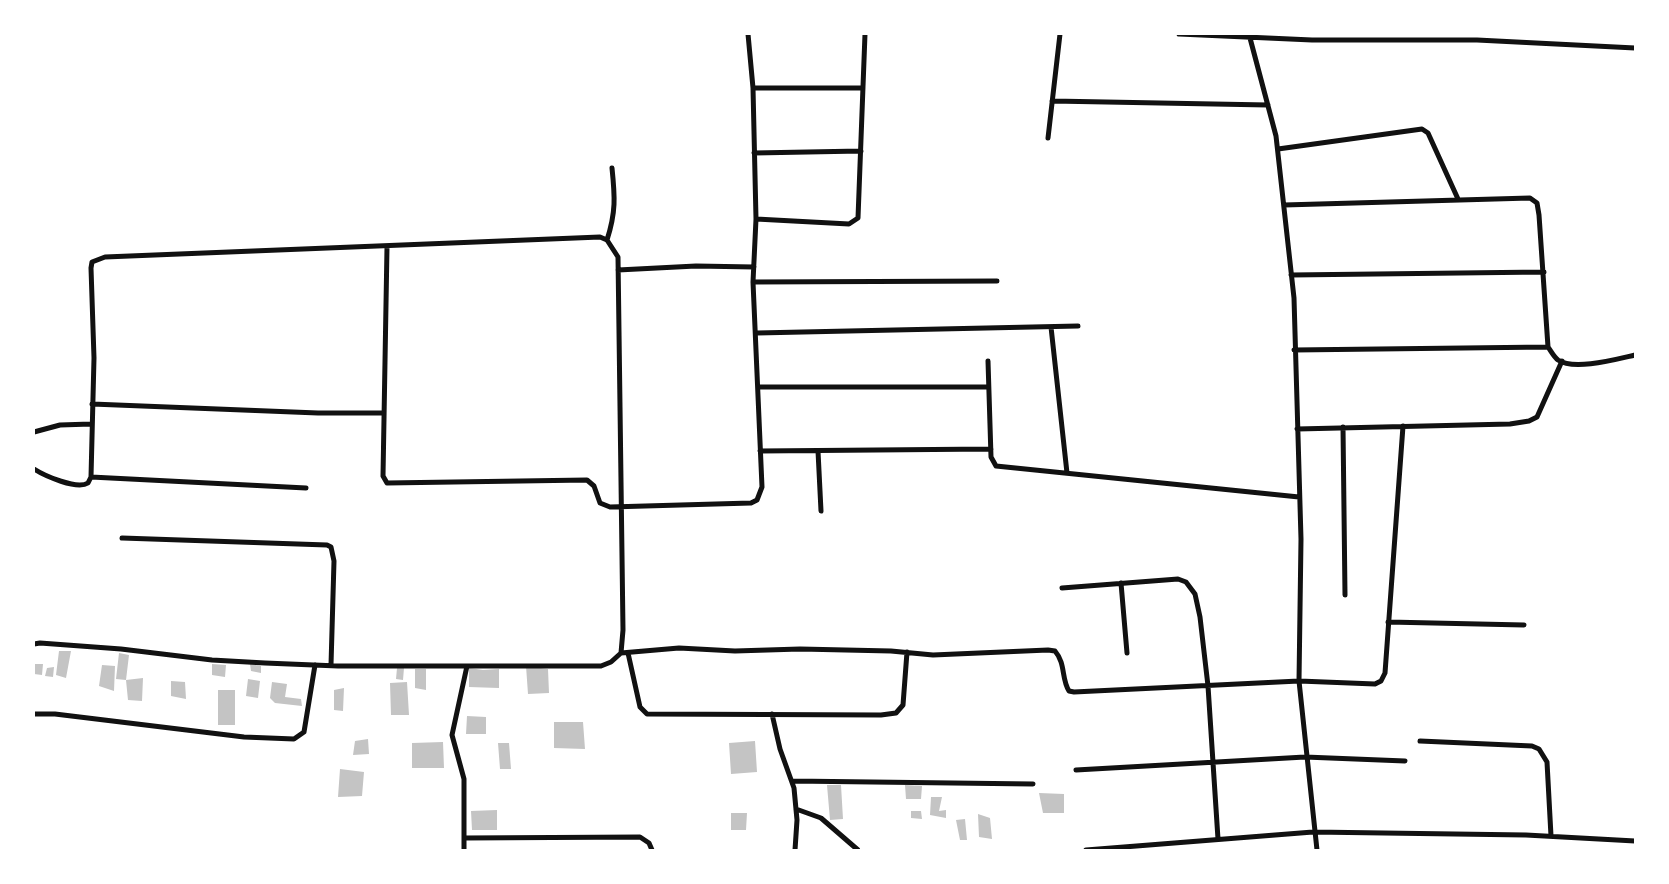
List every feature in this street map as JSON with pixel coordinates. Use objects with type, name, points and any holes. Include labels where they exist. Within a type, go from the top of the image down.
[{"type":"street","points":[[387,247],[383,476],[387,483],[587,480],[594,486],[600,503],[610,507],[751,503],[757,500],[761,494],[757,333],[753,282],[756,218],[753,88],[748,34]]},
{"type":"street","points":[[756,218],[849,224],[855,221],[858,212],[865,34]]},
{"type":"street","points":[[1048,138],[1060,34]]},
{"type":"street","points":[[1179,34],[1312,40],[1477,40],[1635,48]]},
{"type":"street","points":[[1250,38],[1278,149],[1291,275],[1300,497],[1299,681],[1313,832],[1317,850]]},
{"type":"street","points":[[753,88],[863,88]]},
{"type":"street","points":[[1052,100],[1268,105]]},
{"type":"street","points":[[1278,149],[1422,129],[1428,133],[1458,199]]},
{"type":"street","points":[[754,153],[861,151]]},
{"type":"street","points":[[607,240],[614,219],[616,205],[612,168]]},
{"type":"street","points":[[1284,205],[1530,198],[1537,203],[1544,272],[1548,347],[1557,360],[1571,365],[1606,362],[1635,355]]},
{"type":"street","points":[[34,469],[49,478],[82,486],[88,483],[91,477],[94,358],[90,268],[92,262],[97,259],[106,257],[600,237],[607,240],[618,257],[623,630],[621,653]]},
{"type":"street","points":[[618,270],[696,266],[754,267]]},
{"type":"street","points":[[1291,275],[1544,272]]},
{"type":"street","points":[[753,282],[997,281]]},
{"type":"street","points":[[757,333],[1078,326]]},
{"type":"street","points":[[1051,327],[1066,473]]},
{"type":"street","points":[[1294,350],[1548,347]]},
{"type":"street","points":[[988,361],[991,457],[996,466],[1300,497]]},
{"type":"street","points":[[1296,429],[1510,424],[1529,421],[1537,417],[1562,361]]},
{"type":"street","points":[[758,387],[988,387]]},
{"type":"street","points":[[92,404],[309,413],[383,413]]},
{"type":"street","points":[[34,432],[60,425],[91,424]]},
{"type":"street","points":[[34,644],[121,649],[212,660],[315,665],[601,666],[611,662],[621,653],[679,648],[735,651],[800,649],[971,655],[1055,651],[1064,665],[1066,686],[1069,691],[1074,692],[1299,681],[1375,684],[1382,680],[1385,673],[1403,426]]},
{"type":"street","points":[[1343,428],[1345,595]]},
{"type":"street","points":[[760,451],[991,450]]},
{"type":"street","points":[[818,451],[821,511]]},
{"type":"street","points":[[91,477],[306,488]]},
{"type":"street","points":[[122,538],[327,544],[331,547],[334,561],[331,665]]},
{"type":"street","points":[[1062,588],[1178,578],[1186,582],[1195,594],[1208,686],[1218,839]]},
{"type":"street","points":[[1121,584],[1127,653]]},
{"type":"street","points":[[1388,622],[1524,625]]},
{"type":"street","points":[[628,652],[640,707],[644,713],[881,715],[896,713],[903,704],[907,652]]},
{"type":"street","points":[[34,714],[55,714],[244,737],[294,739],[304,732],[315,665]]},
{"type":"street","points":[[464,850],[464,779],[452,735],[467,666]]},
{"type":"street","points":[[772,714],[780,750],[792,781],[796,809],[795,850]]},
{"type":"street","points":[[1420,741],[1532,746],[1539,749],[1547,762],[1551,836]]},
{"type":"street","points":[[1076,770],[1306,758],[1405,761]]},
{"type":"street","points":[[792,781],[1033,784]]},
{"type":"street","points":[[796,809],[821,818],[858,850]]},
{"type":"street","points":[[1086,850],[1313,832],[1551,836],[1635,842]]},
{"type":"street","points":[[464,838],[640,837],[649,843],[652,850]]},
{"type":"building","points":[[59,651],[71,651],[66,678],[56,675]]},
{"type":"building","points":[[119,653],[129,655],[126,680],[116,679]]},
{"type":"building","points":[[34,664],[43,664],[42,675],[34,674]]},
{"type":"building","points":[[212,664],[226,665],[225,677],[212,675]]},
{"type":"building","points":[[250,664],[261,666],[261,673],[251,671]]},
{"type":"building","points":[[102,665],[115,666],[114,691],[99,686]]},
{"type":"building","points":[[526,666],[548,669],[549,693],[528,694]]},
{"type":"building","points":[[54,667],[53,677],[45,676],[47,668]]},
{"type":"building","points":[[397,668],[404,668],[403,680],[396,679]]},
{"type":"building","points":[[469,668],[483,670],[499,669],[499,688],[469,687]]},
{"type":"building","points":[[415,669],[426,669],[426,690],[415,688]]},
{"type":"building","points":[[143,678],[142,701],[128,700],[126,680]]},
{"type":"building","points":[[248,679],[260,681],[258,698],[246,696]]},
{"type":"building","points":[[171,681],[185,682],[186,699],[171,696]]},
{"type":"building","points":[[272,682],[287,684],[285,697],[301,699],[302,706],[275,703],[270,698]]},
{"type":"building","points":[[407,682],[409,715],[391,715],[390,683]]},
{"type":"building","points":[[344,688],[343,711],[334,710],[334,690]]},
{"type":"building","points":[[218,690],[235,690],[235,725],[218,725]]},
{"type":"building","points":[[467,716],[486,717],[486,734],[466,734]]},
{"type":"building","points":[[554,722],[583,722],[585,749],[554,748]]},
{"type":"building","points":[[368,739],[369,754],[353,755],[355,741]]},
{"type":"building","points":[[755,741],[757,772],[731,774],[729,743]]},
{"type":"building","points":[[443,742],[444,768],[412,768],[412,743]]},
{"type":"building","points":[[498,743],[509,743],[511,769],[500,769]]},
{"type":"building","points":[[340,769],[364,772],[362,796],[338,797]]},
{"type":"building","points":[[827,785],[841,785],[843,819],[830,820]]},
{"type":"building","points":[[905,785],[922,786],[921,799],[906,799]]},
{"type":"building","points":[[1039,793],[1064,794],[1064,813],[1043,813]]},
{"type":"building","points":[[931,797],[942,797],[939,811],[946,810],[946,818],[930,815]]},
{"type":"building","points":[[497,810],[497,830],[472,830],[471,811]]},
{"type":"building","points":[[911,811],[921,811],[922,819],[911,818]]},
{"type":"building","points":[[731,813],[747,813],[746,830],[731,830]]},
{"type":"building","points":[[978,814],[990,818],[992,839],[979,837]]},
{"type":"building","points":[[965,819],[967,840],[960,840],[956,820]]}]
